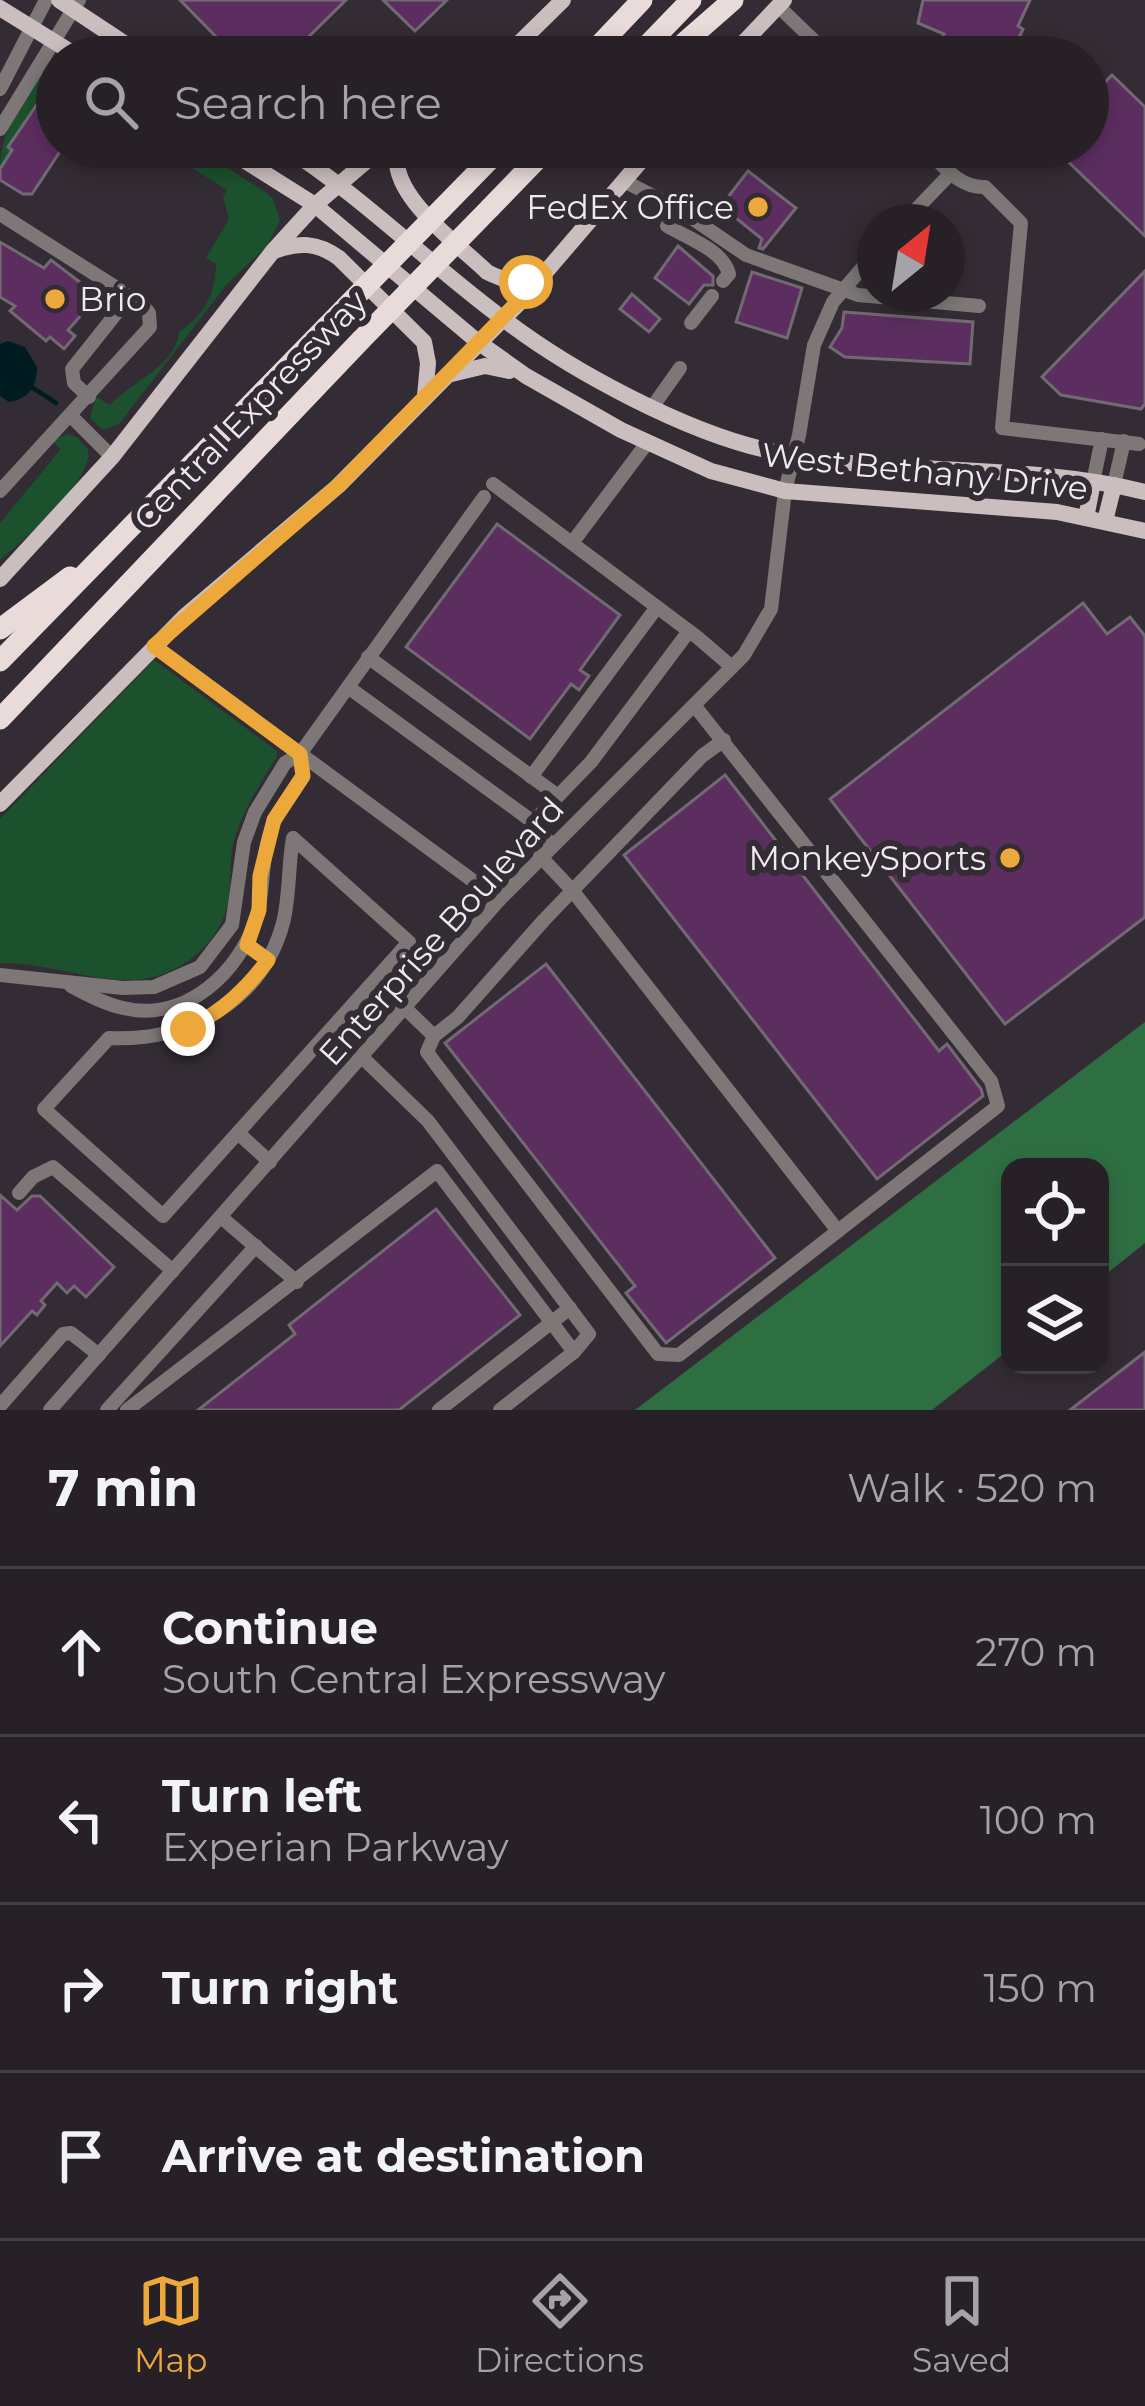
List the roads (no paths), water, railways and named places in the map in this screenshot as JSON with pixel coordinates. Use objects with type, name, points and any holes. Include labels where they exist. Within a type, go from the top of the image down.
[{"type":"highway","points":[[608,36],[643,0]]},
{"type":"highway","points":[[657,36],[692,0]]},
{"type":"highway","points":[[692,36],[733,0]]},
{"type":"highway","name":"Central Expressway","points":[[0,661],[482,168]]},
{"type":"highway","name":"Central Expressway","points":[[0,719],[528,168]]},
{"type":"highway","points":[[0,629],[23,608],[106,553]]},
{"type":"main road","points":[[526,36],[563,0]]},
{"type":"main road","points":[[70,3],[116,36]]},
{"type":"main road","points":[[750,36],[781,3]]},
{"type":"main road","points":[[0,8],[45,36]]},
{"type":"main road","name":"West Bethany Drive","points":[[256,168],[315,205],[478,342],[526,376],[711,471],[785,490],[1096,519],[1145,531]]},
{"type":"main road","name":"West Bethany Drive","points":[[317,168],[502,319],[556,354],[715,434],[795,455],[1093,482],[1145,492]]},
{"type":"main road","points":[[0,579],[112,457],[273,251],[358,168]]},
{"type":"main road","points":[[396,168],[406,192],[487,272],[526,282],[545,274]]},
{"type":"main road","points":[[0,803],[154,646],[338,486],[545,274],[635,168]]},
{"type":"main road","points":[[273,251],[309,244],[324,247],[339,258],[424,342],[428,363],[425,397]]},
{"type":"main road","points":[[446,375],[485,366],[526,376]]},
{"type":"main road","points":[[1093,482],[1096,519]]},
{"type":"main road","points":[[1096,519],[1114,485]]},
{"type":"street","points":[[0,89],[46,0]]},
{"type":"street","points":[[54,36],[70,3]]},
{"type":"street","points":[[781,3],[812,36]]},
{"type":"street","points":[[0,130],[36,68]]},
{"type":"street","points":[[946,168],[974,188],[985,188],[1021,223],[1002,428],[1131,442],[1114,485]]},
{"type":"street","points":[[921,204],[951,173]]},
{"type":"street","points":[[624,181],[680,210],[746,255],[858,295],[979,306]]},
{"type":"street","points":[[0,214],[130,296],[149,314],[150,327],[0,491]]},
{"type":"street","points":[[667,226],[719,256],[728,266],[723,281]]},
{"type":"street","name":"Enterprise Boulevard","points":[[50,1410],[499,900],[732,668],[764,627],[771,609],[785,490],[814,345],[843,288],[857,273]]},
{"type":"street","points":[[89,397],[74,383],[72,369],[130,296]]},
{"type":"street","points":[[691,323],[712,296]]},
{"type":"street","points":[[653,406],[680,368]]},
{"type":"street","points":[[71,416],[112,457]]},
{"type":"street","points":[[1093,482],[1102,439]]},
{"type":"street","points":[[572,543],[647,442]]},
{"type":"street","points":[[0,975],[66,984],[154,987],[200,967],[227,932],[237,906],[249,827],[285,763],[300,754],[489,491],[572,543],[732,668]]},
{"type":"street","points":[[531,777],[657,607]]},
{"type":"street","points":[[532,823],[591,762],[689,631]]},
{"type":"street","points":[[154,646],[499,900]]},
{"type":"street","points":[[368,658],[558,796]]},
{"type":"street","points":[[348,687],[532,823],[551,844]]},
{"type":"street","points":[[694,705],[724,740],[977,1063],[998,1095],[998,1106],[679,1355],[658,1354],[428,1052],[434,1036],[458,1017],[572,890],[701,756],[724,740]]},
{"type":"street","points":[[66,984],[127,1010],[184,1003],[210,988],[247,945],[259,910],[260,876],[274,820],[303,776],[300,754]]},
{"type":"street","points":[[249,827],[270,834]]},
{"type":"street","points":[[293,838],[409,942],[238,1132],[164,1216],[44,1109],[109,1038],[158,1037],[188,1029],[245,991],[268,960],[286,908],[293,838]]},
{"type":"street","points":[[540,856],[572,890],[838,1231]]},
{"type":"street","points":[[227,932],[268,960]]},
{"type":"street","points":[[405,1008],[434,1036]]},
{"type":"street","points":[[362,1058],[428,1120],[589,1334],[574,1352],[500,1410]]},
{"type":"street","points":[[238,1132],[270,1162]]},
{"type":"street","points":[[19,1193],[33,1177],[53,1167],[173,1271]]},
{"type":"street","points":[[128,1410],[436,1171],[574,1352]]},
{"type":"street","points":[[221,1217],[297,1282]]},
{"type":"street","points":[[107,1410],[256,1246]]},
{"type":"street","points":[[439,1410],[570,1309]]},
{"type":"street","points":[[0,1406],[63,1334],[71,1333],[99,1355]]},
{"type":"water","points":[[8,341],[25,347],[37,367],[31,390],[9,402],[0,396],[0,344]]},
{"type":"waterway","points":[[30,386],[56,403]]},
{"type":"place","name":"FedEx Office","points":[[758,207]]},
{"type":"place","name":"Brio","points":[[55,299]]},
{"type":"place","name":"MonkeySports","points":[[1010,858]]}]
